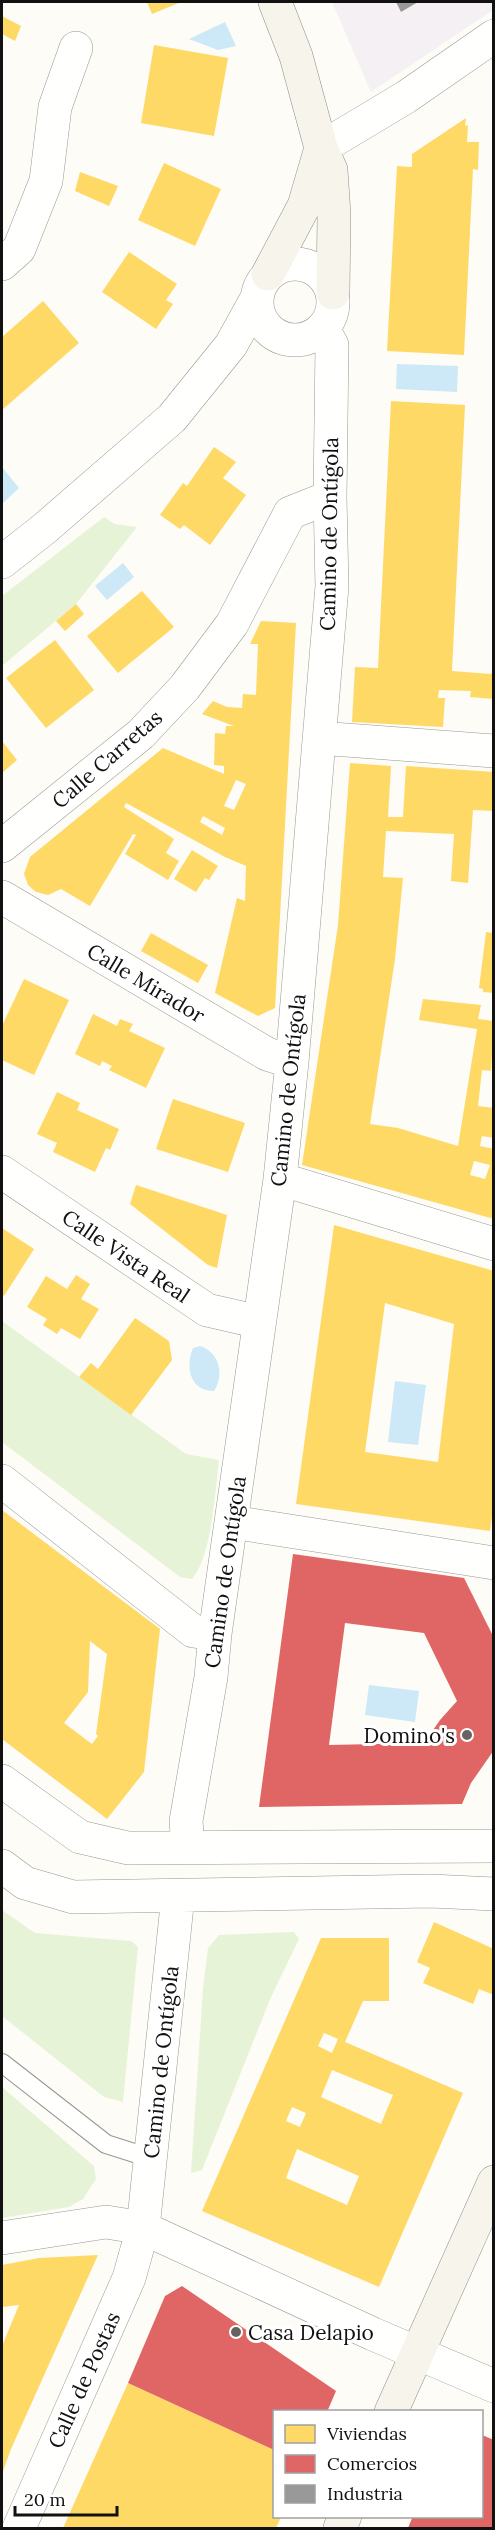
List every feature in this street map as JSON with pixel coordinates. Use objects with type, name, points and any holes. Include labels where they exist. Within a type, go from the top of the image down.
[{"type":"street","points":[[275,2],[296,56],[321,148],[331,170],[334,214],[334,307],[330,320],[323,329],[312,337],[299,341],[274,334],[264,325],[258,312],[262,286],[279,267],[292,263],[306,265],[319,271],[333,293]]},
{"type":"street","points":[[2,562],[44,529],[172,418],[231,345],[304,206],[321,148],[406,97],[494,36]]},
{"type":"street","points":[[2,264],[19,249],[46,181],[55,107],[76,48]]},
{"type":"street","name":"Camino de Ontígola","points":[[189,1847],[186,1821],[211,1677],[215,1634],[280,1179],[292,1062],[332,586],[330,497],[332,345],[323,329]]},
{"type":"street","points":[[231,345],[286,339]]},
{"type":"street","name":"Calle Carretas","points":[[2,846],[141,734],[185,687],[232,624],[290,513],[330,497]]},
{"type":"street","points":[[319,738],[494,751]]},
{"type":"street","name":"Calle Mirador","points":[[2,897],[267,1054],[292,1062]]},
{"type":"street","name":"Calle Vista Real","points":[[2,1172],[207,1310],[259,1322]]},
{"type":"street","points":[[280,1179],[494,1244]]},
{"type":"street","points":[[2,1481],[193,1631],[215,1634]]},
{"type":"street","points":[[232,1522],[494,1563]]},
{"type":"street","points":[[2,1781],[80,1837],[128,1848],[494,1846]]},
{"type":"street","points":[[2,1866],[25,1883],[73,1897],[431,1891],[494,1894]]},
{"type":"street","name":"Camino de Ontígola","points":[[143,2228],[178,1896]]},
{"type":"street","points":[[392,2410],[494,2181]]},
{"type":"street","points":[[2,2238],[106,2222],[143,2228],[494,2386]]},
{"type":"street","name":"Calle de Postas","points":[[19,2529],[129,2278],[143,2228]]},
{"type":"lane","points":[[2,2063],[106,2144],[150,2158]]},
{"type":"shaded area","points":[[332,2],[493,2],[493,10],[371,92]]},
{"type":"green space","points":[[104,517],[115,524],[137,527],[76,604],[2,666],[2,596]]},
{"type":"green space","points":[[2,1321],[186,1454],[219,1460],[208,1540],[199,1569],[192,1579],[180,1577],[2,1442]]},
{"type":"green space","points":[[2,1910],[35,1933],[131,1941],[138,1947],[123,2102],[104,2097],[2,2016]]},
{"type":"green space","points":[[294,1932],[299,1939],[271,1997],[202,2170],[191,2173],[203,1988],[208,1948],[219,1935]]},
{"type":"green space","points":[[2,2087],[94,2166],[96,2179],[83,2199],[69,2207],[2,2218]]},
{"type":"water","points":[[225,22],[236,46],[218,50],[189,39]]},
{"type":"water","points":[[397,364],[458,366],[457,392],[396,389]]},
{"type":"water","points":[[2,467],[19,488],[3,503],[2,502]]},
{"type":"water","points":[[123,563],[134,577],[107,600],[95,586]]},
{"type":"water","points":[[200,1346],[212,1353],[218,1364],[219,1378],[214,1391],[199,1387],[192,1377],[191,1355],[193,1348]]},
{"type":"water","points":[[395,1381],[426,1385],[418,1445],[388,1442]]},
{"type":"water","points":[[369,1685],[419,1691],[415,1722],[365,1715]]},
{"type":"building: Viviendas","points":[[147,2],[181,2],[152,14]]},
{"type":"building: Viviendas","points":[[2,16],[21,26],[15,41],[2,34]]},
{"type":"building: Viviendas","points":[[154,45],[228,58],[214,136],[141,123]]},
{"type":"building: Viviendas","points":[[466,118],[467,142],[479,142],[478,170],[473,169],[464,355],[387,351],[397,166],[412,167],[412,154]]},
{"type":"building: Viviendas","points":[[164,163],[221,189],[195,246],[138,220]]},
{"type":"building: Viviendas","points":[[80,172],[118,186],[109,206],[75,191]]},
{"type":"building: Viviendas","points":[[129,252],[177,284],[166,300],[173,304],[156,329],[102,292]]},
{"type":"building: Viviendas","points":[[43,301],[79,343],[2,410],[2,337]]},
{"type":"building: Viviendas","points":[[391,401],[465,405],[452,671],[491,674],[494,670],[494,699],[470,697],[471,691],[439,690],[438,698],[445,698],[443,727],[352,722],[355,667],[378,668]]},
{"type":"building: Viviendas","points":[[214,447],[236,462],[223,478],[246,495],[210,545],[184,525],[180,529],[160,515],[183,483],[187,486]]},
{"type":"building: Viviendas","points":[[142,591],[174,627],[118,673],[87,636]]},
{"type":"building: Viviendas","points":[[76,604],[84,614],[65,631],[56,621]]},
{"type":"building: Viviendas","points":[[261,621],[296,623],[275,1008],[258,1016],[215,993],[237,898],[245,901],[246,866],[126,803],[124,807],[174,839],[166,853],[179,861],[168,880],[125,854],[136,835],[133,834],[90,906],[61,889],[48,895],[36,892],[28,885],[24,874],[30,857],[163,748],[224,774],[224,766],[214,765],[215,733],[225,734],[226,726],[234,726],[202,714],[213,701],[227,707],[242,708],[243,694],[256,695],[258,644],[250,644]],"holes":[[[236,780],[246,784],[234,810],[224,806]],[[203,816],[225,828],[222,835],[200,822]]]},
{"type":"building: Viviendas","points":[[55,640],[94,690],[46,728],[6,678]]},
{"type":"building: Viviendas","points":[[2,741],[17,760],[2,773]]},
{"type":"building: Viviendas","points":[[350,763],[391,766],[388,817],[403,817],[406,766],[494,772],[494,811],[473,810],[468,883],[451,881],[454,834],[386,831],[383,877],[403,878],[395,959],[370,1124],[398,1128],[458,1146],[477,1029],[419,1020],[423,999],[481,1005],[478,1019],[494,1021],[491,1071],[482,1070],[478,1106],[494,1108],[494,1138],[482,1136],[480,1146],[494,1149],[494,1219],[302,1165],[338,925]],"holes":[[[474,1161],[490,1165],[485,1179],[470,1175]]]},
{"type":"building: Viviendas","points":[[192,850],[218,866],[209,880],[205,878],[196,892],[174,879]]},
{"type":"building: Viviendas","points":[[486,932],[494,933],[494,993],[483,992],[483,989],[479,988]]},
{"type":"building: Viviendas","points":[[151,933],[208,965],[198,983],[141,951]]},
{"type":"building: Viviendas","points":[[24,979],[69,1000],[34,1075],[2,1060],[2,1026]]},
{"type":"building: Viviendas","points":[[93,1014],[117,1026],[120,1019],[133,1024],[129,1031],[165,1048],[146,1088],[109,1070],[112,1066],[102,1061],[100,1066],[75,1054]]},
{"type":"building: Viviendas","points":[[57,1092],[80,1103],[77,1110],[119,1129],[110,1150],[106,1148],[95,1172],[53,1152],[57,1143],[37,1134]]},
{"type":"building: Viviendas","points":[[173,1099],[245,1123],[228,1172],[156,1149]]},
{"type":"building: Viviendas","points":[[136,1185],[227,1215],[217,1268],[208,1265],[130,1204]]},
{"type":"building: Viviendas","points":[[334,1225],[494,1271],[494,1503],[490,1531],[296,1504]],"holes":[[[385,1303],[454,1324],[438,1462],[365,1452]]]},
{"type":"building: Viviendas","points":[[2,1228],[34,1249],[4,1296],[2,1294]]},
{"type":"building: Viviendas","points":[[76,1275],[90,1284],[81,1299],[99,1309],[80,1339],[61,1328],[57,1334],[43,1325],[47,1319],[27,1307],[46,1276],[67,1289]]},
{"type":"building: Viviendas","points":[[135,1318],[169,1341],[172,1360],[131,1415],[79,1377],[91,1363],[98,1369]]},
{"type":"building: Viviendas","points":[[2,1510],[160,1629],[144,1772],[107,1819],[2,1739]],"holes":[[[90,1641],[107,1654],[96,1734],[98,1736],[92,1744],[64,1723],[88,1692]]]},
{"type":"building: Viviendas","points":[[434,1922],[494,1949],[494,1995],[479,1989],[473,2004],[423,1983],[430,1968],[417,1962]]},
{"type":"building: Viviendas","points":[[321,1938],[389,1938],[389,2001],[363,2001],[345,2042],[463,2093],[379,2287],[202,2211]],"holes":[[[324,2033],[338,2039],[332,2053],[318,2046]],[[332,2070],[393,2095],[381,2124],[321,2097]],[[292,2107],[306,2113],[300,2127],[286,2121]],[[297,2149],[359,2176],[347,2205],[286,2178]]]},
{"type":"building: Viviendas","points":[[98,2255],[2,2474],[2,2346],[19,2305],[2,2307],[2,2265],[39,2258]]},
{"type":"building: Viviendas","points":[[128,2383],[273,2450],[273,2518],[281,2518],[276,2528],[63,2528]]},
{"type":"building: Comercios","points":[[293,1554],[464,1578],[494,1638],[494,1750],[471,1783],[462,1804],[259,1807]],"holes":[[[345,1623],[424,1633],[457,1701],[424,1743],[329,1745]]]},
{"type":"building: Comercios","points":[[182,2286],[336,2391],[328,2410],[273,2410],[273,2450],[128,2383],[165,2296]]},
{"type":"building: Comercios","points":[[483,2435],[494,2440],[494,2528],[408,2528],[412,2518],[483,2518]]},
{"type":"building: Industria","points":[[396,2],[418,2],[401,12]]},
{"type":"place","name":"Domino's","points":[[467,1735]]},
{"type":"place","name":"Casa Delapio","points":[[236,2332]]}]
